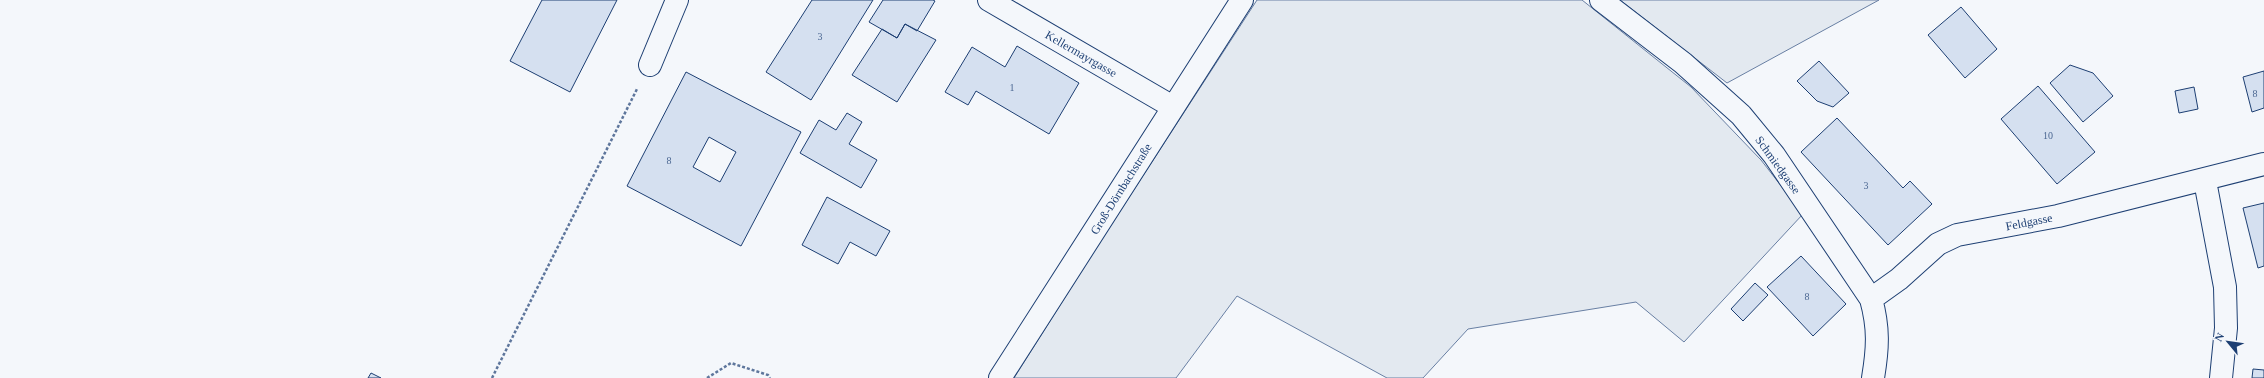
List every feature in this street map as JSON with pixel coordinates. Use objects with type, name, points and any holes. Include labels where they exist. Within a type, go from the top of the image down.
[{"type":"street","points":[[650,65],[677,0]]},
{"type":"street","name":"Kellermayrgasse","points":[[989,0],[1173,107]]},
{"type":"street","name":"Groß-Dörnbachstraße","points":[[1000,378],[1242,0]]},
{"type":"street","name":"Schmiedgasse","points":[[1601,0],[1682,63],[1741,115],[1774,156],[1871,299],[1878,328],[1878,348],[1873,378]]},
{"type":"street","name":"Feldgasse","points":[[1871,299],[1899,279],[1938,244],[1957,235],[2058,216],[2204,181],[2264,164]]},
{"type":"street","points":[[2204,181],[2225,286],[2226,328],[2221,378]]},
{"type":"path","points":[[492,378],[650,65]]},
{"type":"path","points":[[707,378],[731,363],[768,375],[770,378]]},
{"type":"shaded area","points":[[1257,0],[1582,0],[1691,87],[1761,160],[1803,214],[1684,342],[1636,302],[1468,329],[1423,378],[1387,378],[1237,296],[1176,378],[1014,378],[1098,245]]},
{"type":"shaded area","points":[[1620,0],[1879,0],[1727,83]]},
{"type":"building","points":[[542,0],[617,0],[570,92],[510,61]]},
{"type":"building","points":[[812,0],[873,0],[811,100],[766,72]]},
{"type":"building","points":[[883,0],[935,1],[917,31],[905,24],[897,38],[869,22]]},
{"type":"building","points":[[1961,7],[1997,49],[1965,78],[1928,35]]},
{"type":"building","points":[[905,24],[936,40],[897,102],[852,75],[882,29],[897,38]]},
{"type":"building","points":[[1017,46],[1079,83],[1049,134],[976,91],[968,105],[945,92],[972,47],[1005,67]]},
{"type":"building","points":[[1819,61],[1849,93],[1833,107],[1817,101],[1797,81]]},
{"type":"building","points":[[2070,65],[2093,73],[2113,96],[2083,122],[2050,83]]},
{"type":"building","points":[[2264,71],[2264,108],[2252,112],[2243,77]]},
{"type":"building","points":[[686,72],[801,132],[741,246],[627,186]],"holes":[[[709,137],[736,152],[720,182],[693,167]]]},
{"type":"building","points":[[2038,86],[2095,152],[2057,184],[2001,119]]},
{"type":"building","points":[[2194,87],[2198,109],[2179,113],[2175,91]]},
{"type":"building","points":[[847,113],[862,122],[849,144],[877,160],[861,188],[800,153],[819,120],[836,130]]},
{"type":"building","points":[[1837,118],[1903,188],[1910,181],[1932,204],[1888,245],[1801,152]]},
{"type":"building","points":[[827,197],[890,231],[876,256],[850,242],[838,264],[802,245]]},
{"type":"building","points":[[2264,203],[2264,266],[2258,268],[2243,208]]},
{"type":"building","points":[[1801,256],[1846,304],[1813,336],[1767,287]]},
{"type":"building","points":[[1755,283],[1768,295],[1743,321],[1731,309]]},
{"type":"building","points":[[2253,369],[2264,370],[2264,378],[2252,378]]},
{"type":"building","points":[[371,373],[381,378],[368,378]]}]
